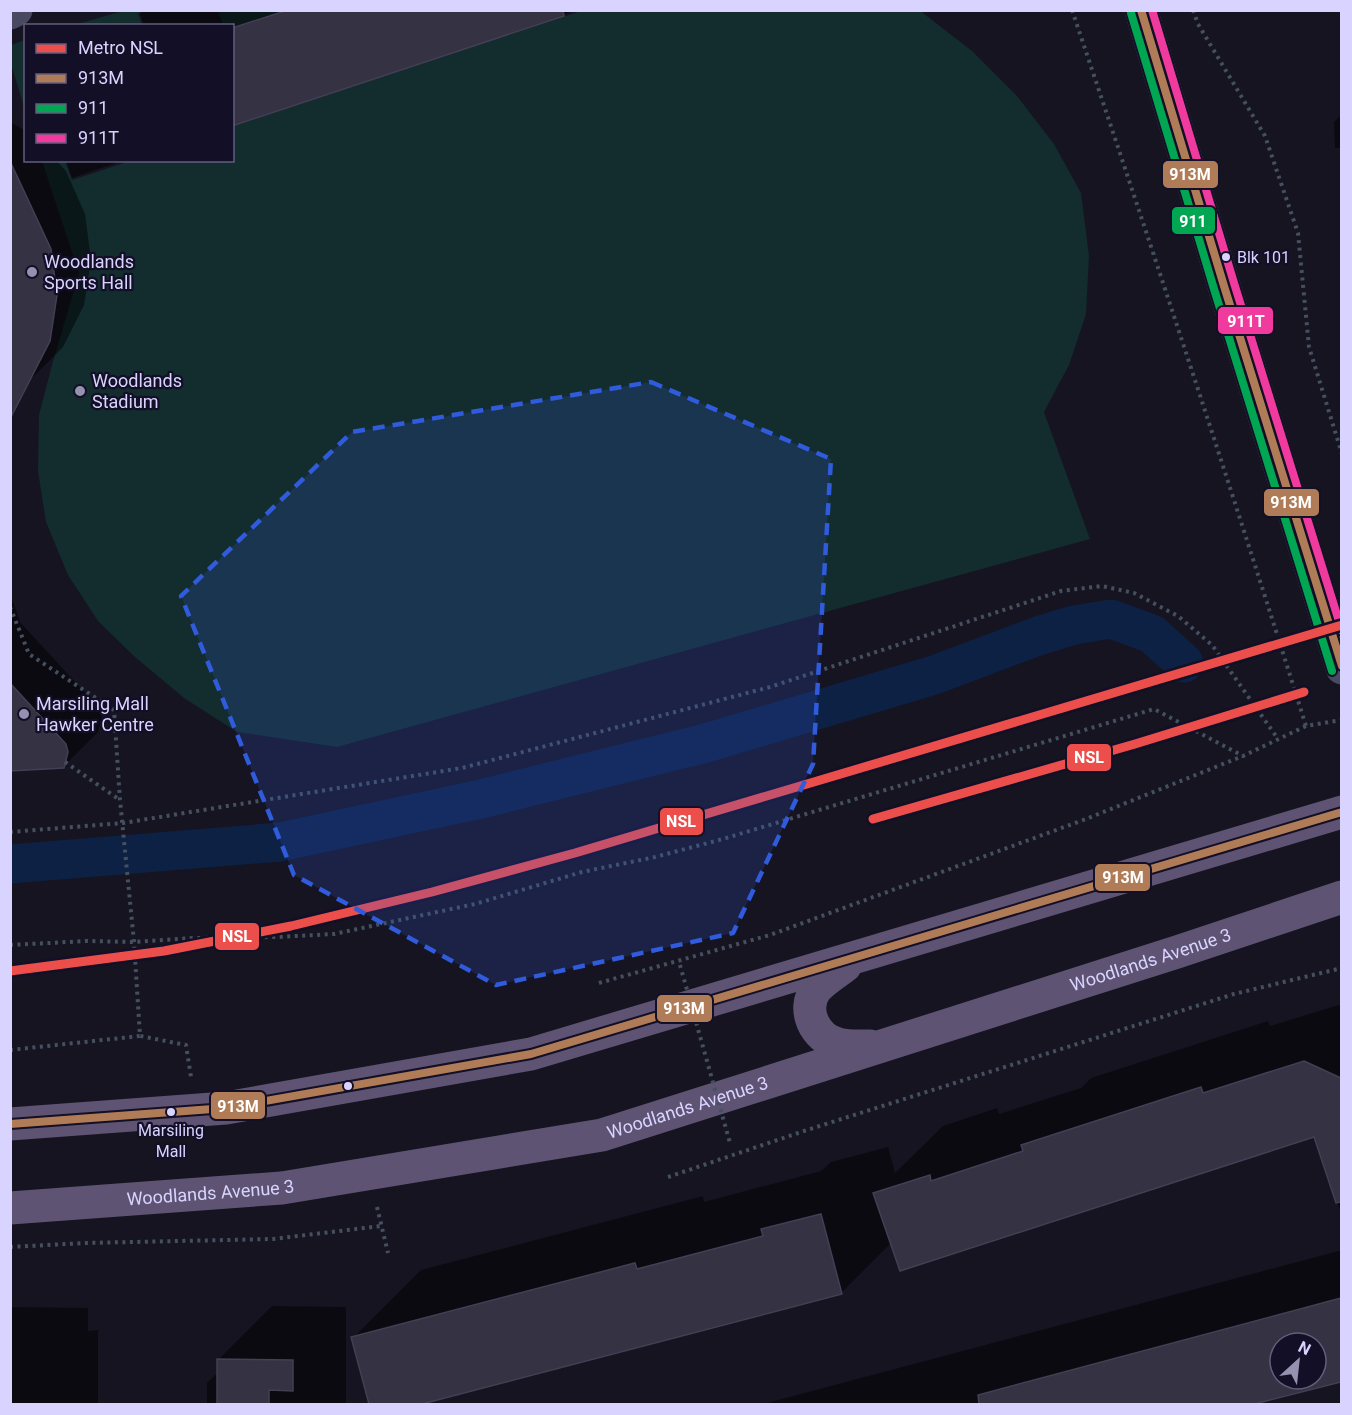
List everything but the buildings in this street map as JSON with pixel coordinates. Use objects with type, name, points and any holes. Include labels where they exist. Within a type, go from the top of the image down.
[{"type":"main road","points":[[10,1124],[226,1108],[531,1054],[1341,812]]},
{"type":"main road","name":"Woodlands Avenue 3","points":[[10,1208],[282,1188],[602,1135],[1177,952],[1341,897]]},
{"type":"main road","points":[[855,958],[817,989],[810,1000],[809,1013],[816,1029],[827,1041],[840,1045],[881,1046]]},
{"type":"street","points":[[10,13],[16,10]]},
{"type":"street","points":[[1141,10],[1341,668]]},
{"type":"path","points":[[1072,10],[1155,258],[1306,726]]},
{"type":"path","points":[[1193,10],[1198,24],[1265,136],[1298,233],[1309,347],[1341,454]]},
{"type":"path","points":[[10,832],[123,823],[462,768],[770,687],[1061,591],[1102,586],[1134,593],[1178,616],[1212,645],[1278,739]]},
{"type":"path","points":[[10,607],[29,654],[114,710],[120,800],[135,942],[140,1036]]},
{"type":"path","points":[[10,945],[334,934],[475,904],[582,872],[655,857],[723,839],[1154,709],[1243,756]]},
{"type":"path","points":[[599,983],[770,935],[1086,819],[1243,756],[1306,726],[1341,720]]},
{"type":"path","points":[[65,762],[120,800]]},
{"type":"path","points":[[680,964],[730,1143]]},
{"type":"path","points":[[668,1177],[1234,994],[1341,968]]},
{"type":"path","points":[[10,1050],[140,1036],[186,1045]]},
{"type":"path","points":[[368,1174],[388,1253]]},
{"type":"path","points":[[10,1247],[273,1239],[381,1226]]},
{"type":"highlighted area","points":[[651,382],[831,459],[813,764],[733,933],[496,985],[294,875],[181,596],[352,432]]},
{"type":"green space","points":[[123,11],[146,11],[138,13],[142,24],[78,24]]},
{"type":"green space","points":[[218,11],[288,11],[234,28],[234,24],[223,24]]},
{"type":"green space","points":[[581,11],[922,11],[972,51],[1017,96],[1054,144],[1081,193],[1089,256],[1086,314],[1069,365],[1044,412],[1090,539],[337,747],[237,732],[184,698],[135,657],[98,621],[68,575],[46,522],[38,471],[39,415],[79,273],[42,162],[65,162],[72,180],[127,162],[234,162],[234,126]]},
{"type":"green space","points":[[24,41],[24,107],[11,64],[11,45]]},
{"type":"waterway","points":[[10,864],[280,842],[481,799],[706,743],[934,675],[1074,625],[1111,619],[1152,634],[1184,663]]},
{"type":"metro line","name":"NSL","points":[[10,971],[164,951],[291,926],[432,892],[575,853],[1342,625]]},
{"type":"metro line","name":"NSL","points":[[873,819],[1135,744],[1304,692]]},
{"type":"transit line","name":"913M","points":[[1141,10],[1342,666]]},
{"type":"transit line","name":"911T","points":[[1152,10],[1342,631]]},
{"type":"transit line","name":"911","points":[[1131,13],[1332,671]]},
{"type":"transit line","name":"913M","points":[[10,1124],[226,1108],[531,1054],[1342,812]]},
{"type":"place","name":"Blk 101","points":[[1226,257]]},
{"type":"place","name":"Woodlands Sports Hall","points":[[32,272]]},
{"type":"place","name":"Woodlands Stadium","points":[[80,391]]},
{"type":"place","name":"Marsiling Mall Hawker Centre","points":[[24,714]]},
{"type":"place","name":"Marsiling Mall","points":[[171,1112]]}]
